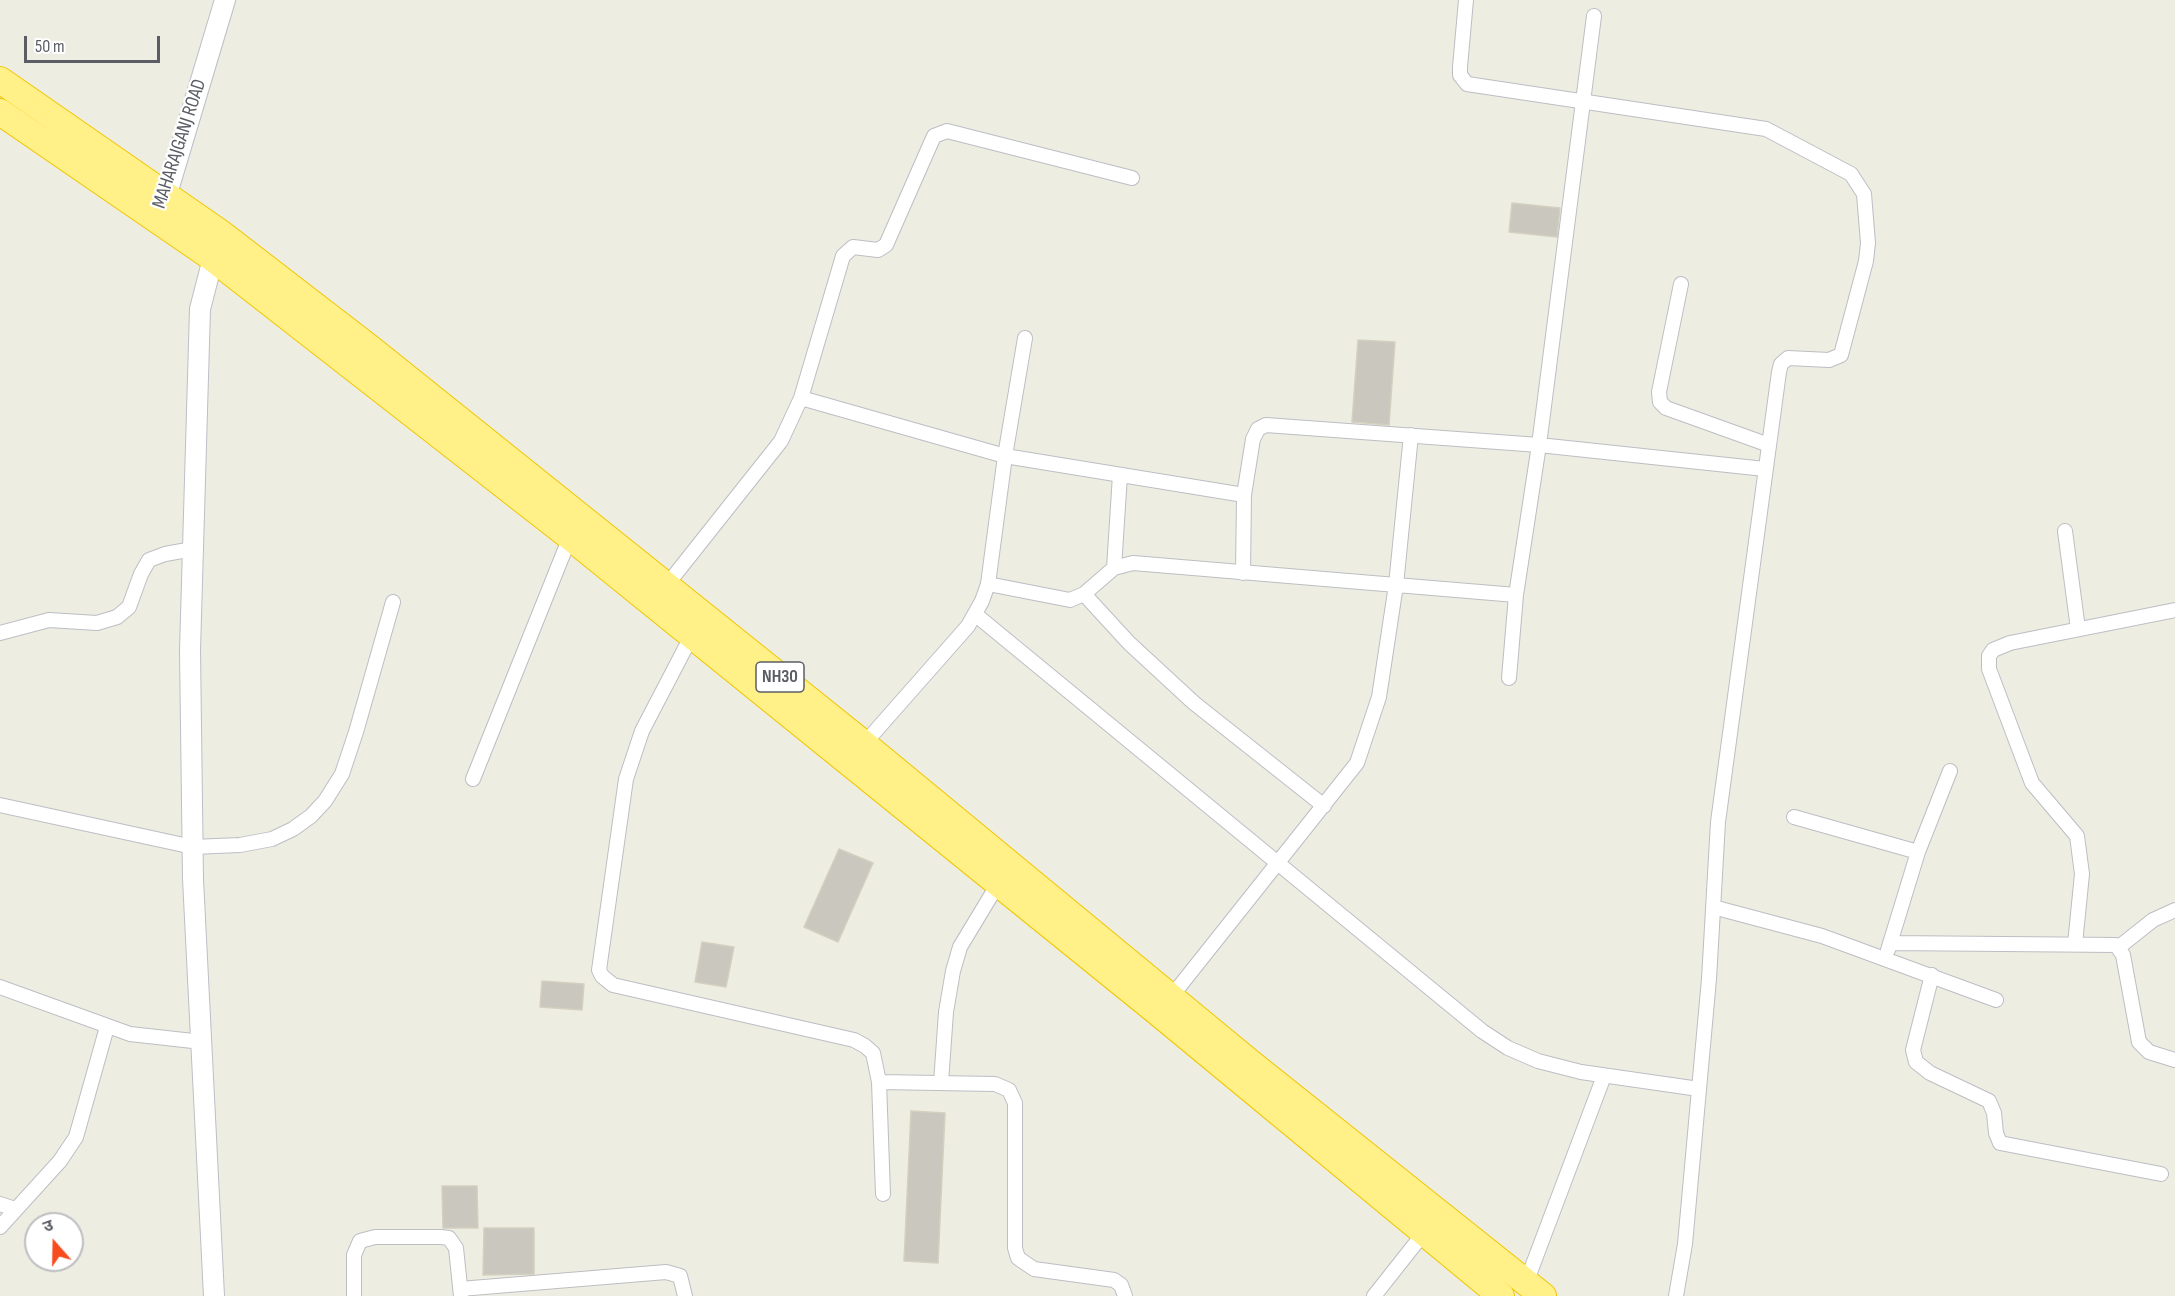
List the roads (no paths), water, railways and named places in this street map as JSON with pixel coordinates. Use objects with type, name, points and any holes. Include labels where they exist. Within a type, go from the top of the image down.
[{"type":"highway","name":"NH30","points":[[0,81],[162,209],[211,257],[570,537],[1501,1296]]},
{"type":"highway","name":"NH30","points":[[0,112],[162,209],[222,234],[370,348],[864,744],[1171,997],[1535,1290]]},
{"type":"street","name":"MAHARAJGANJ ROAD","points":[[162,209],[225,0]]},
{"type":"street","points":[[1466,0],[1460,75],[1467,84],[1766,129],[1851,174],[1862,187],[1867,209],[1866,261],[1841,356],[1828,360],[1794,357],[1784,360],[1779,372],[1718,822],[1699,1089],[1685,1244],[1676,1296]]},
{"type":"street","points":[[1509,678],[1516,595],[1539,445],[1594,16]]},
{"type":"street","points":[[666,586],[781,441],[801,399],[843,256],[853,246],[878,250],[886,245],[934,136],[947,131],[1132,178]]},
{"type":"street","points":[[214,1296],[193,847],[190,650],[200,309],[211,257],[222,234]]},
{"type":"street","points":[[1681,284],[1659,392],[1660,402],[1666,408],[1769,445]]},
{"type":"street","points":[[864,744],[976,615],[988,584],[1005,456],[1025,338]]},
{"type":"street","points":[[801,399],[1005,456],[1244,495]]},
{"type":"street","points":[[1243,573],[1244,495],[1255,433],[1266,424],[1539,445],[1766,469]]},
{"type":"street","points":[[1171,997],[1357,763],[1370,730],[1379,697],[1396,585],[1411,435]]},
{"type":"street","points":[[1114,568],[1120,475]]},
{"type":"street","points":[[2065,531],[2078,628]]},
{"type":"street","points":[[473,779],[570,537]]},
{"type":"street","points":[[0,633],[49,620],[97,622],[117,617],[129,607],[141,574],[149,560],[165,554],[193,549]]},
{"type":"street","points":[[988,584],[1070,600],[1084,594],[1114,568],[1133,564],[1516,595]]},
{"type":"street","points":[[1084,594],[1129,643],[1194,703],[1324,806]]},
{"type":"street","points":[[0,805],[193,847],[240,845],[272,839],[293,829],[311,816],[325,801],[342,774],[393,602]]},
{"type":"street","points":[[2075,944],[2082,874],[2077,836],[2032,783],[1988,661],[1993,650],[2010,643],[2175,610]]},
{"type":"street","points":[[976,615],[1491,1036],[1538,1061],[1604,1076],[1699,1089]]},
{"type":"street","points":[[691,637],[642,731],[626,779],[600,962],[602,976],[613,985],[854,1040],[873,1053],[879,1082],[883,1194]]},
{"type":"street","points":[[1886,958],[1918,852],[1950,771]]},
{"type":"street","points":[[1794,817],[1918,852]]},
{"type":"street","points":[[941,1083],[946,1012],[953,970],[960,947],[998,884]]},
{"type":"street","points":[[1713,907],[1822,936],[1996,1000]]},
{"type":"street","points":[[1890,943],[2075,944],[2119,947],[2153,920],[2175,910]]},
{"type":"street","points":[[2119,947],[2139,1042],[2149,1052],[2175,1060]]},
{"type":"street","points":[[1932,975],[1913,1050],[1916,1062],[1930,1073],[1989,1101],[2000,1143],[2161,1174]]},
{"type":"street","points":[[0,987],[107,1027],[159,1039],[202,1042]]},
{"type":"street","points":[[0,1227],[60,1161],[76,1137],[107,1027]]},
{"type":"street","points":[[1535,1290],[1604,1076]]},
{"type":"street","points":[[879,1082],[1005,1086],[1015,1103],[1016,1248],[1022,1263],[1034,1269],[1114,1280],[1121,1285],[1125,1296]]},
{"type":"street","points":[[0,1204],[15,1209]]},
{"type":"street","points":[[1374,1296],[1423,1234]]},
{"type":"street","points":[[354,1296],[356,1246],[360,1241],[375,1237],[448,1238],[458,1255],[460,1293],[666,1272],[680,1276],[685,1296]]}]
